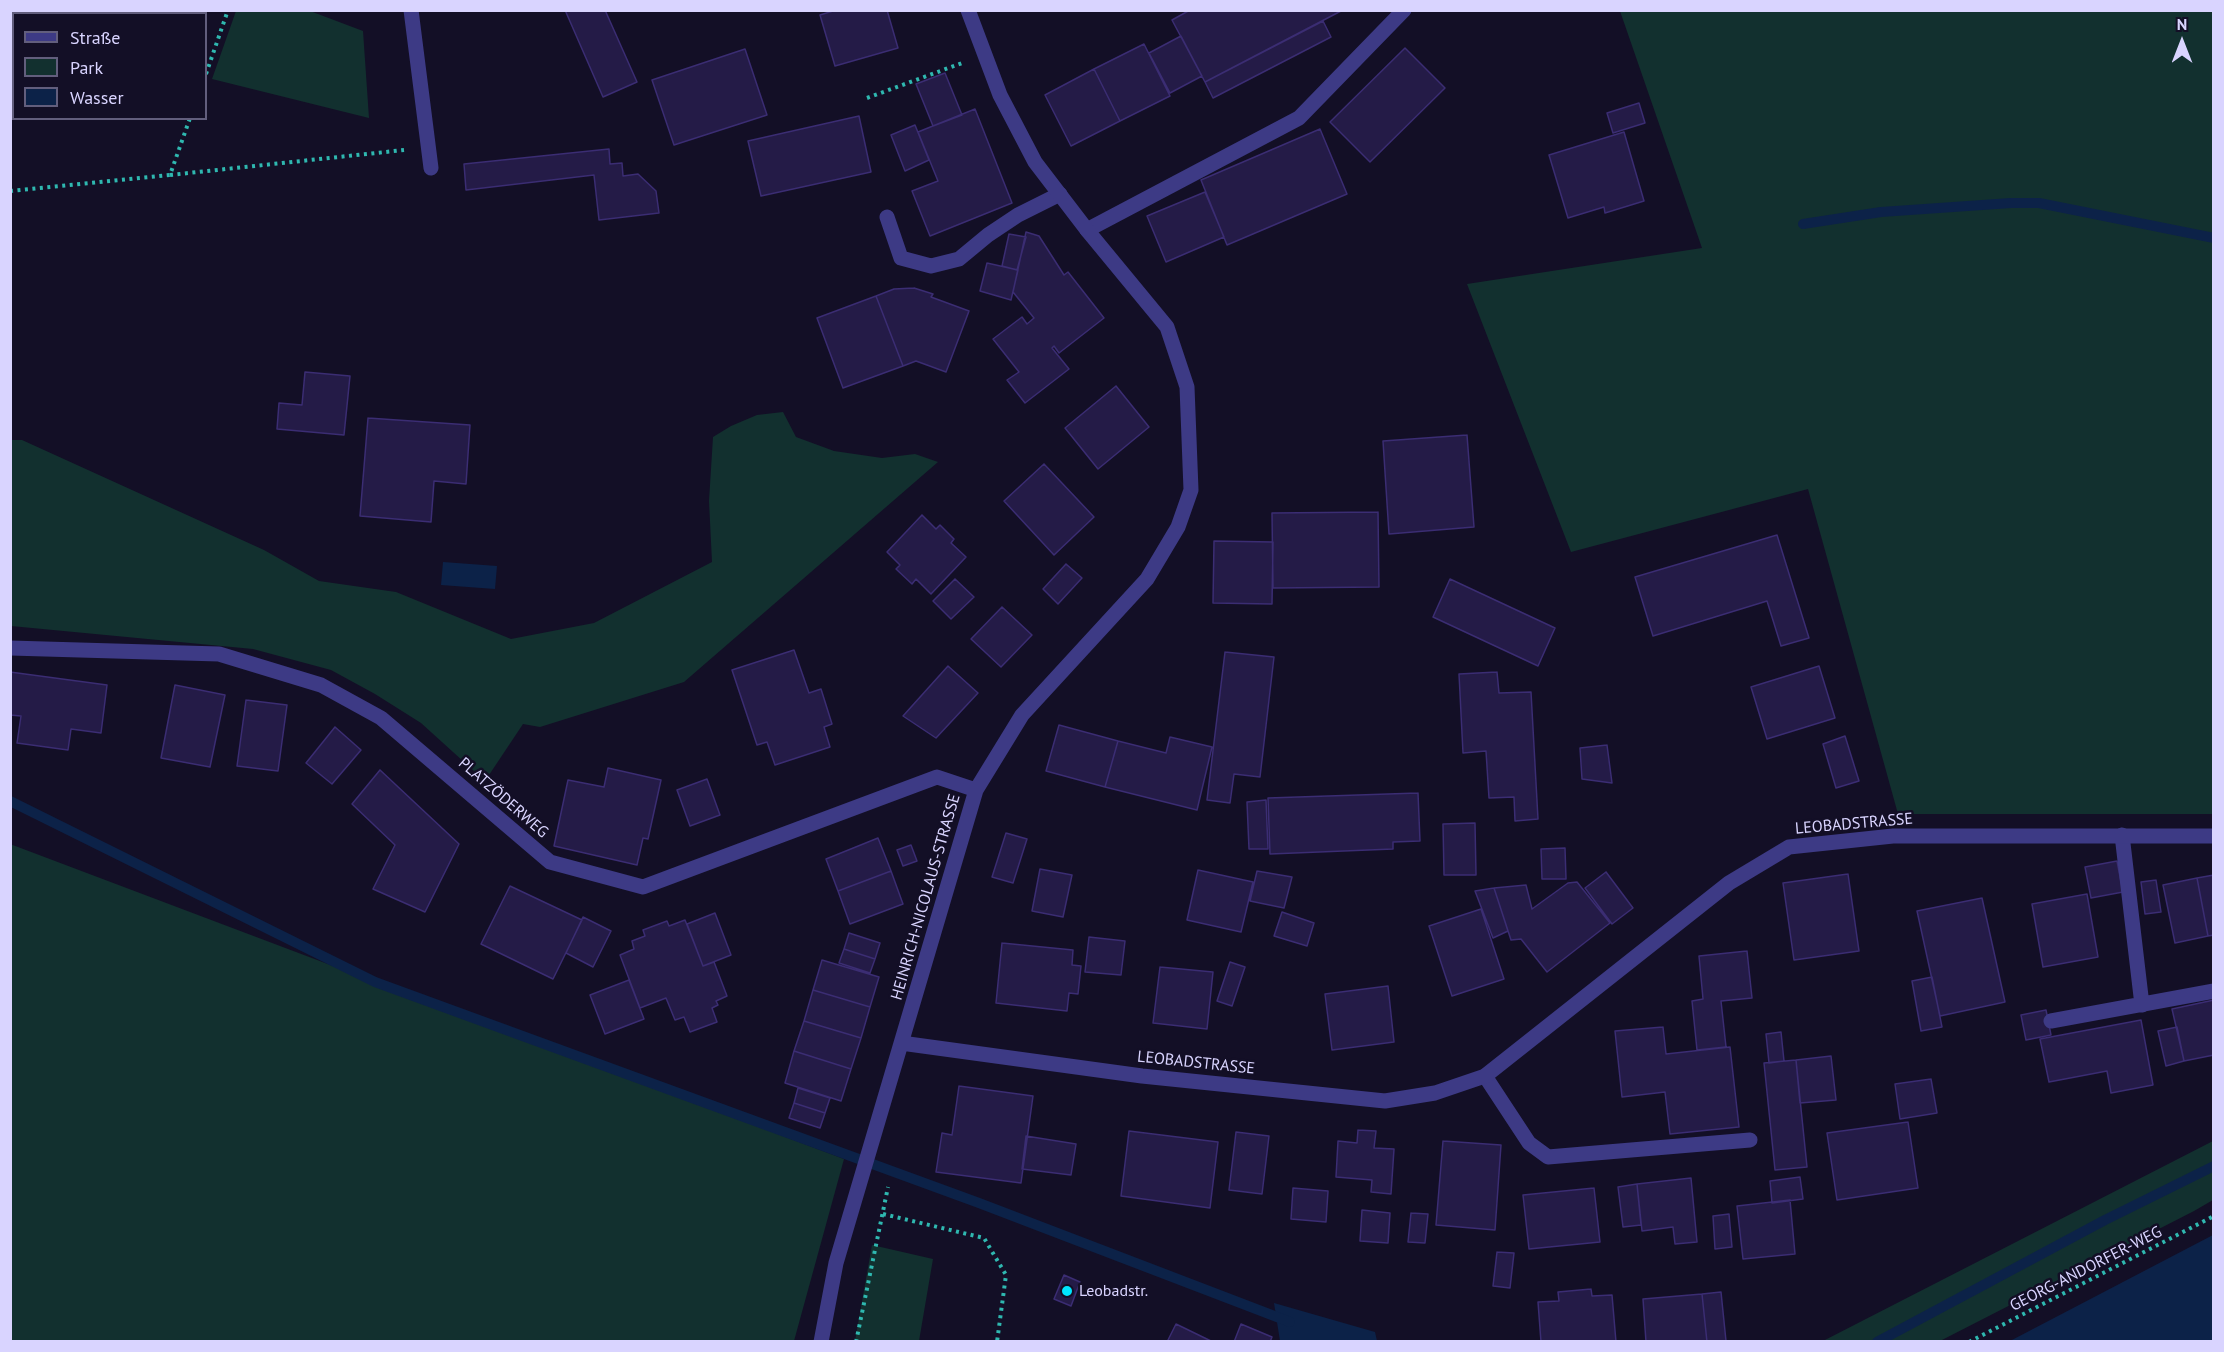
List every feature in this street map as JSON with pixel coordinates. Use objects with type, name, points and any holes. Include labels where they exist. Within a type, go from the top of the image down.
[{"type":"street","points":[[411,10],[431,168]]},
{"type":"street","name":"HEINRICH-NICOLAUS-STRASSE","points":[[821,1341],[836,1263],[976,790],[1022,715],[1147,579],[1178,528],[1191,490],[1187,387],[1167,327],[1087,230],[1035,162],[1000,95],[968,10]]},
{"type":"street","points":[[1087,230],[1299,118],[1404,10]]},
{"type":"street","points":[[887,217],[901,258],[931,266],[958,259],[1011,220],[1060,194]]},
{"type":"street","name":"PLATZÖDERWEG","points":[[10,648],[219,654],[321,685],[381,718],[550,862],[643,887],[937,777],[976,790]]},
{"type":"street","points":[[2122,835],[2142,1005]]},
{"type":"street","name":"LEOBADSTRASSE","points":[[901,1043],[1142,1076],[1384,1101],[1435,1093],[1485,1076],[1729,883],[1789,847],[1893,836],[2214,836]]},
{"type":"street","points":[[2051,1021],[2214,992]]},
{"type":"street","points":[[1485,1076],[1528,1143],[1548,1157],[1750,1140]]},
{"type":"path","points":[[207,71],[228,10]]},
{"type":"path","points":[[867,98],[944,70]]},
{"type":"path","points":[[170,176],[189,120]]},
{"type":"path","points":[[10,191],[428,148]]},
{"type":"path","points":[[856,1341],[888,1188]]},
{"type":"path","points":[[883,1214],[984,1238],[1006,1275],[997,1341]]},
{"type":"path","name":"GEORG-ANDORFER-WEG","points":[[1969,1341],[2214,1216]]},
{"type":"green space","points":[[236,11],[310,11],[363,31],[369,118],[212,79]]},
{"type":"green space","points":[[1620,11],[2213,11],[2213,814],[1898,814],[1808,489],[1571,552],[1467,284],[1702,248]]},
{"type":"green space","points":[[783,412],[796,437],[834,451],[882,458],[915,454],[938,462],[684,682],[540,727],[523,724],[485,781],[421,723],[331,670],[253,649],[11,626],[11,440],[22,440],[264,550],[319,581],[396,592],[511,639],[594,623],[712,562],[709,501],[713,437],[757,415]]},
{"type":"green space","points":[[10,844],[844,1159],[794,1341],[11,1341]]},
{"type":"green space","points":[[2213,1141],[2213,1200],[2194,1211],[1940,1341],[1823,1341]]},
{"type":"green space","points":[[872,1245],[933,1259],[919,1341],[855,1341]]},
{"type":"water","points":[[443,562],[497,566],[495,589],[441,585]]},
{"type":"water","points":[[2213,1235],[2213,1341],[2010,1341]]},
{"type":"water","points":[[1274,1303],[1375,1332],[1377,1341],[1280,1341]]},
{"type":"building","points":[[565,10],[605,10],[637,82],[603,97]]},
{"type":"building","points":[[836,10],[887,10],[898,48],[835,66],[820,15]]},
{"type":"building","points":[[1190,10],[1341,11],[1205,82],[1172,20]]},
{"type":"building","points":[[1323,21],[1331,37],[1213,98],[1205,82]]},
{"type":"building","points":[[12,36],[12,97],[10,97],[10,37]]},
{"type":"building","points":[[1181,36],[1202,76],[1170,93],[1149,53]]},
{"type":"building","points":[[1144,44],[1170,96],[1120,121],[1094,69]]},
{"type":"building","points":[[1405,48],[1445,88],[1370,162],[1330,122]]},
{"type":"building","points":[[745,49],[767,115],[674,145],[652,80]]},
{"type":"building","points":[[1094,69],[1120,121],[1071,146],[1045,95]]},
{"type":"building","points":[[945,73],[962,115],[933,126],[916,84]]},
{"type":"building","points":[[1639,103],[1645,123],[1613,133],[1607,113]]},
{"type":"building","points":[[975,109],[1012,203],[930,236],[912,191],[938,181],[918,132]]},
{"type":"building","points":[[859,116],[871,172],[761,196],[748,141]]},
{"type":"building","points":[[915,125],[929,160],[905,171],[891,135]]},
{"type":"building","points":[[1320,129],[1347,194],[1227,245],[1201,180]]},
{"type":"building","points":[[1624,132],[1644,201],[1605,213],[1604,207],[1568,218],[1549,155]]},
{"type":"building","points":[[609,149],[610,164],[622,163],[623,176],[638,174],[656,191],[659,213],[599,220],[594,175],[466,190],[464,164]]},
{"type":"building","points":[[1205,192],[1224,237],[1166,262],[1147,216]]},
{"type":"building","points":[[1026,232],[1039,236],[1064,275],[1068,272],[1104,318],[1059,353],[1054,346],[1052,348],[1069,369],[1025,403],[1007,380],[1019,372],[993,339],[1022,317],[1027,324],[1034,318],[1013,292]]},
{"type":"building","points":[[1009,234],[1026,237],[1017,270],[1002,266]]},
{"type":"building","points":[[987,263],[1018,270],[1011,300],[980,291]]},
{"type":"building","points":[[914,288],[969,311],[946,372],[916,361],[903,366],[876,296],[894,289]]},
{"type":"building","points":[[876,296],[903,366],[843,388],[817,318]]},
{"type":"building","points":[[305,372],[350,376],[344,435],[277,429],[279,403],[302,405]]},
{"type":"building","points":[[1116,386],[1149,427],[1098,469],[1065,428]]},
{"type":"building","points":[[368,418],[470,425],[466,484],[434,481],[431,522],[360,516]]},
{"type":"building","points":[[1467,435],[1474,527],[1389,534],[1383,441]]},
{"type":"building","points":[[1044,464],[1094,517],[1054,555],[1004,501]]},
{"type":"building","points":[[1378,512],[1379,587],[1273,588],[1272,513]]},
{"type":"building","points":[[922,515],[936,529],[940,525],[954,539],[951,543],[966,557],[931,594],[916,579],[912,584],[896,569],[900,565],[887,552]]},
{"type":"building","points":[[1777,535],[1809,638],[1781,646],[1767,601],[1653,636],[1635,577]]},
{"type":"building","points":[[1214,541],[1273,542],[1272,604],[1213,603]]},
{"type":"building","points":[[1066,564],[1082,578],[1058,604],[1043,589]]},
{"type":"building","points":[[955,579],[974,597],[951,619],[933,601]]},
{"type":"building","points":[[1450,579],[1555,628],[1538,666],[1433,617]]},
{"type":"building","points":[[1002,607],[1032,635],[1001,667],[971,639]]},
{"type":"building","points":[[794,650],[809,693],[821,689],[832,724],[824,727],[830,747],[775,765],[767,742],[757,745],[732,670]]},
{"type":"building","points":[[1225,652],[1274,657],[1260,777],[1234,774],[1230,803],[1207,800]]},
{"type":"building","points":[[948,666],[978,693],[936,738],[903,716]]},
{"type":"building","points":[[1819,666],[1835,718],[1767,739],[1751,687]]},
{"type":"building","points":[[10,672],[107,685],[101,733],[71,729],[68,750],[17,743],[21,716],[10,715]]},
{"type":"building","points":[[1497,672],[1499,693],[1531,692],[1538,819],[1515,821],[1514,797],[1489,798],[1486,751],[1463,753],[1459,674]]},
{"type":"building","points":[[175,685],[225,695],[210,767],[161,758]]},
{"type":"building","points":[[246,700],[287,705],[278,771],[237,766]]},
{"type":"building","points":[[1059,725],[1118,741],[1105,787],[1046,771]]},
{"type":"building","points":[[335,727],[361,750],[332,784],[306,763]]},
{"type":"building","points":[[1845,736],[1859,781],[1836,788],[1823,744]]},
{"type":"building","points":[[1170,737],[1212,747],[1197,810],[1105,787],[1118,741],[1166,753]]},
{"type":"building","points":[[1607,745],[1612,783],[1582,779],[1580,748]]},
{"type":"building","points":[[608,768],[661,780],[648,839],[643,838],[637,865],[554,846],[568,780],[604,787]]},
{"type":"building","points":[[380,770],[459,844],[425,912],[373,889],[395,845],[352,804]]},
{"type":"building","points":[[707,779],[720,815],[690,826],[677,790]]},
{"type":"building","points":[[1418,793],[1420,841],[1393,842],[1393,849],[1270,854],[1268,798]]},
{"type":"building","points":[[1266,800],[1268,849],[1249,849],[1247,802]]},
{"type":"building","points":[[1475,823],[1476,875],[1444,875],[1443,824]]},
{"type":"building","points":[[1006,833],[1027,839],[1013,883],[992,877]]},
{"type":"building","points":[[878,838],[891,871],[838,891],[826,859]]},
{"type":"building","points":[[911,845],[917,861],[903,866],[897,850]]},
{"type":"building","points":[[1565,848],[1566,879],[1542,879],[1541,849]]},
{"type":"building","points":[[2117,861],[2123,892],[2091,898],[2085,867]]},
{"type":"building","points":[[1040,869],[1072,875],[1063,917],[1032,911]]},
{"type":"building","points":[[1198,870],[1253,882],[1241,932],[1187,920]]},
{"type":"building","points":[[891,871],[903,904],[850,924],[838,891]]},
{"type":"building","points":[[1257,871],[1292,877],[1284,908],[1250,901]]},
{"type":"building","points":[[1606,872],[1633,908],[1612,924],[1585,888]]},
{"type":"building","points":[[1848,874],[1859,951],[1794,960],[1783,883]]},
{"type":"building","points":[[2214,875],[2214,935],[2208,936],[2197,878]]},
{"type":"building","points":[[2197,878],[2208,936],[2175,943],[2163,885]]},
{"type":"building","points":[[2156,880],[2161,912],[2145,914],[2141,882]]},
{"type":"building","points":[[1577,882],[1610,923],[1547,972],[1521,939],[1511,940],[1494,888],[1526,885],[1532,909],[1568,883]]},
{"type":"building","points":[[510,886],[582,920],[553,979],[481,944]]},
{"type":"building","points":[[1494,888],[1508,931],[1493,938],[1475,891]]},
{"type":"building","points":[[2087,894],[2098,957],[2043,967],[2032,904]]},
{"type":"building","points":[[1982,898],[2005,1002],[1940,1016],[1917,911]]},
{"type":"building","points":[[1481,909],[1504,979],[1452,996],[1429,926]]},
{"type":"building","points":[[1282,912],[1314,923],[1307,946],[1274,936]]},
{"type":"building","points":[[715,913],[731,955],[703,966],[687,924]]},
{"type":"building","points":[[583,917],[611,931],[593,967],[566,953]]},
{"type":"building","points":[[685,920],[703,966],[714,962],[727,996],[716,1001],[718,1005],[712,1008],[717,1022],[690,1032],[684,1017],[675,1020],[666,998],[640,1008],[620,955],[634,949],[632,941],[645,936],[643,930],[667,921],[669,926]]},
{"type":"building","points":[[849,933],[880,943],[875,959],[844,949]]},
{"type":"building","points":[[1089,937],[1125,941],[1121,975],[1085,972]]},
{"type":"building","points":[[1002,943],[1073,950],[1072,965],[1081,966],[1078,994],[1069,993],[1067,1011],[996,1003]]},
{"type":"building","points":[[844,949],[875,959],[870,973],[839,963]]},
{"type":"building","points":[[1747,951],[1752,998],[1721,1001],[1726,1047],[1697,1050],[1692,1001],[1703,999],[1699,956]]},
{"type":"building","points":[[822,960],[879,977],[870,1007],[813,990]]},
{"type":"building","points":[[1230,962],[1245,967],[1232,1006],[1217,1001]]},
{"type":"building","points":[[1160,967],[1213,972],[1207,1029],[1153,1023]]},
{"type":"building","points":[[1932,977],[1942,1027],[1921,1031],[1912,981]]},
{"type":"building","points":[[629,980],[644,1019],[605,1034],[590,995]]},
{"type":"building","points":[[1388,986],[1394,1042],[1332,1050],[1325,994]]},
{"type":"building","points":[[813,990],[870,1007],[861,1038],[804,1021]]},
{"type":"building","points":[[2214,1000],[2214,1055],[2184,1061],[2172,1009]]},
{"type":"building","points":[[2046,1010],[2051,1035],[2026,1040],[2021,1015]]},
{"type":"building","points":[[2141,1020],[2153,1085],[2111,1093],[2107,1071],[2049,1082],[2040,1039]]},
{"type":"building","points":[[804,1021],[861,1038],[851,1069],[794,1051]]},
{"type":"building","points":[[1663,1027],[1666,1054],[1730,1047],[1739,1127],[1670,1134],[1665,1092],[1622,1097],[1615,1031]]},
{"type":"building","points":[[2177,1027],[2184,1061],[2166,1066],[2158,1031]]},
{"type":"building","points":[[1781,1032],[1784,1061],[1769,1063],[1766,1034]]},
{"type":"building","points":[[794,1051],[851,1069],[841,1101],[785,1083]]},
{"type":"building","points":[[1831,1056],[1836,1100],[1800,1103],[1796,1060]]},
{"type":"building","points":[[1796,1060],[1807,1167],[1775,1170],[1764,1063]]},
{"type":"building","points":[[1931,1079],[1937,1113],[1900,1119],[1895,1084]]},
{"type":"building","points":[[959,1086],[1033,1096],[1021,1183],[936,1172],[942,1133],[952,1135]]},
{"type":"building","points":[[798,1088],[830,1098],[825,1113],[794,1103]]},
{"type":"building","points":[[794,1103],[825,1113],[820,1128],[789,1118]]},
{"type":"building","points":[[1908,1122],[1918,1188],[1837,1200],[1827,1133]]},
{"type":"building","points":[[1358,1130],[1376,1131],[1374,1148],[1394,1149],[1391,1194],[1371,1192],[1372,1180],[1336,1177],[1338,1141],[1357,1143]]},
{"type":"building","points":[[1129,1131],[1218,1142],[1210,1208],[1121,1196]]},
{"type":"building","points":[[1236,1132],[1269,1136],[1262,1194],[1229,1190]]},
{"type":"building","points":[[1026,1136],[1076,1144],[1071,1175],[1022,1169]]},
{"type":"building","points":[[1443,1141],[1501,1145],[1495,1230],[1436,1225]]},
{"type":"building","points":[[1800,1177],[1803,1199],[1772,1203],[1770,1181]]},
{"type":"building","points":[[1691,1178],[1697,1242],[1675,1244],[1673,1227],[1642,1231],[1637,1184]]},
{"type":"building","points":[[1637,1184],[1641,1225],[1623,1227],[1618,1187]]},
{"type":"building","points":[[1293,1188],[1328,1191],[1326,1222],[1291,1219]]},
{"type":"building","points":[[1594,1188],[1600,1242],[1529,1249],[1523,1195]]},
{"type":"building","points":[[1790,1200],[1795,1254],[1743,1259],[1737,1206]]},
{"type":"building","points":[[1362,1210],[1390,1213],[1388,1243],[1360,1241]]},
{"type":"building","points":[[1411,1213],[1428,1214],[1425,1243],[1408,1242]]},
{"type":"building","points":[[1729,1214],[1732,1247],[1715,1249],[1713,1216]]},
{"type":"building","points":[[1497,1252],[1514,1253],[1510,1288],[1493,1286]]},
{"type":"building","name":"Leobadstr.","points":[[1064,1275],[1080,1282],[1071,1306],[1054,1299]]},
{"type":"building","points":[[1591,1289],[1592,1296],[1612,1295],[1616,1342],[1541,1342],[1538,1302],[1559,1301],[1558,1292]]},
{"type":"building","points":[[1721,1292],[1726,1341],[1707,1342],[1702,1294]]},
{"type":"building","points":[[1702,1294],[1707,1342],[1646,1342],[1643,1299]]},
{"type":"building","points":[[1176,1324],[1213,1342],[1167,1342]]},
{"type":"building","points":[[1241,1324],[1272,1337],[1270,1342],[1234,1342]]},
{"type":"waterway","points":[[1803,224],[1881,212],[2039,203],[2214,238]]},
{"type":"waterway","points":[[10,801],[375,982],[979,1203],[1290,1322]]},
{"type":"waterway","points":[[1877,1342],[2105,1220],[2214,1166]]},
{"type":"place","name":"Leobadstr.","points":[[1067,1291]]}]
